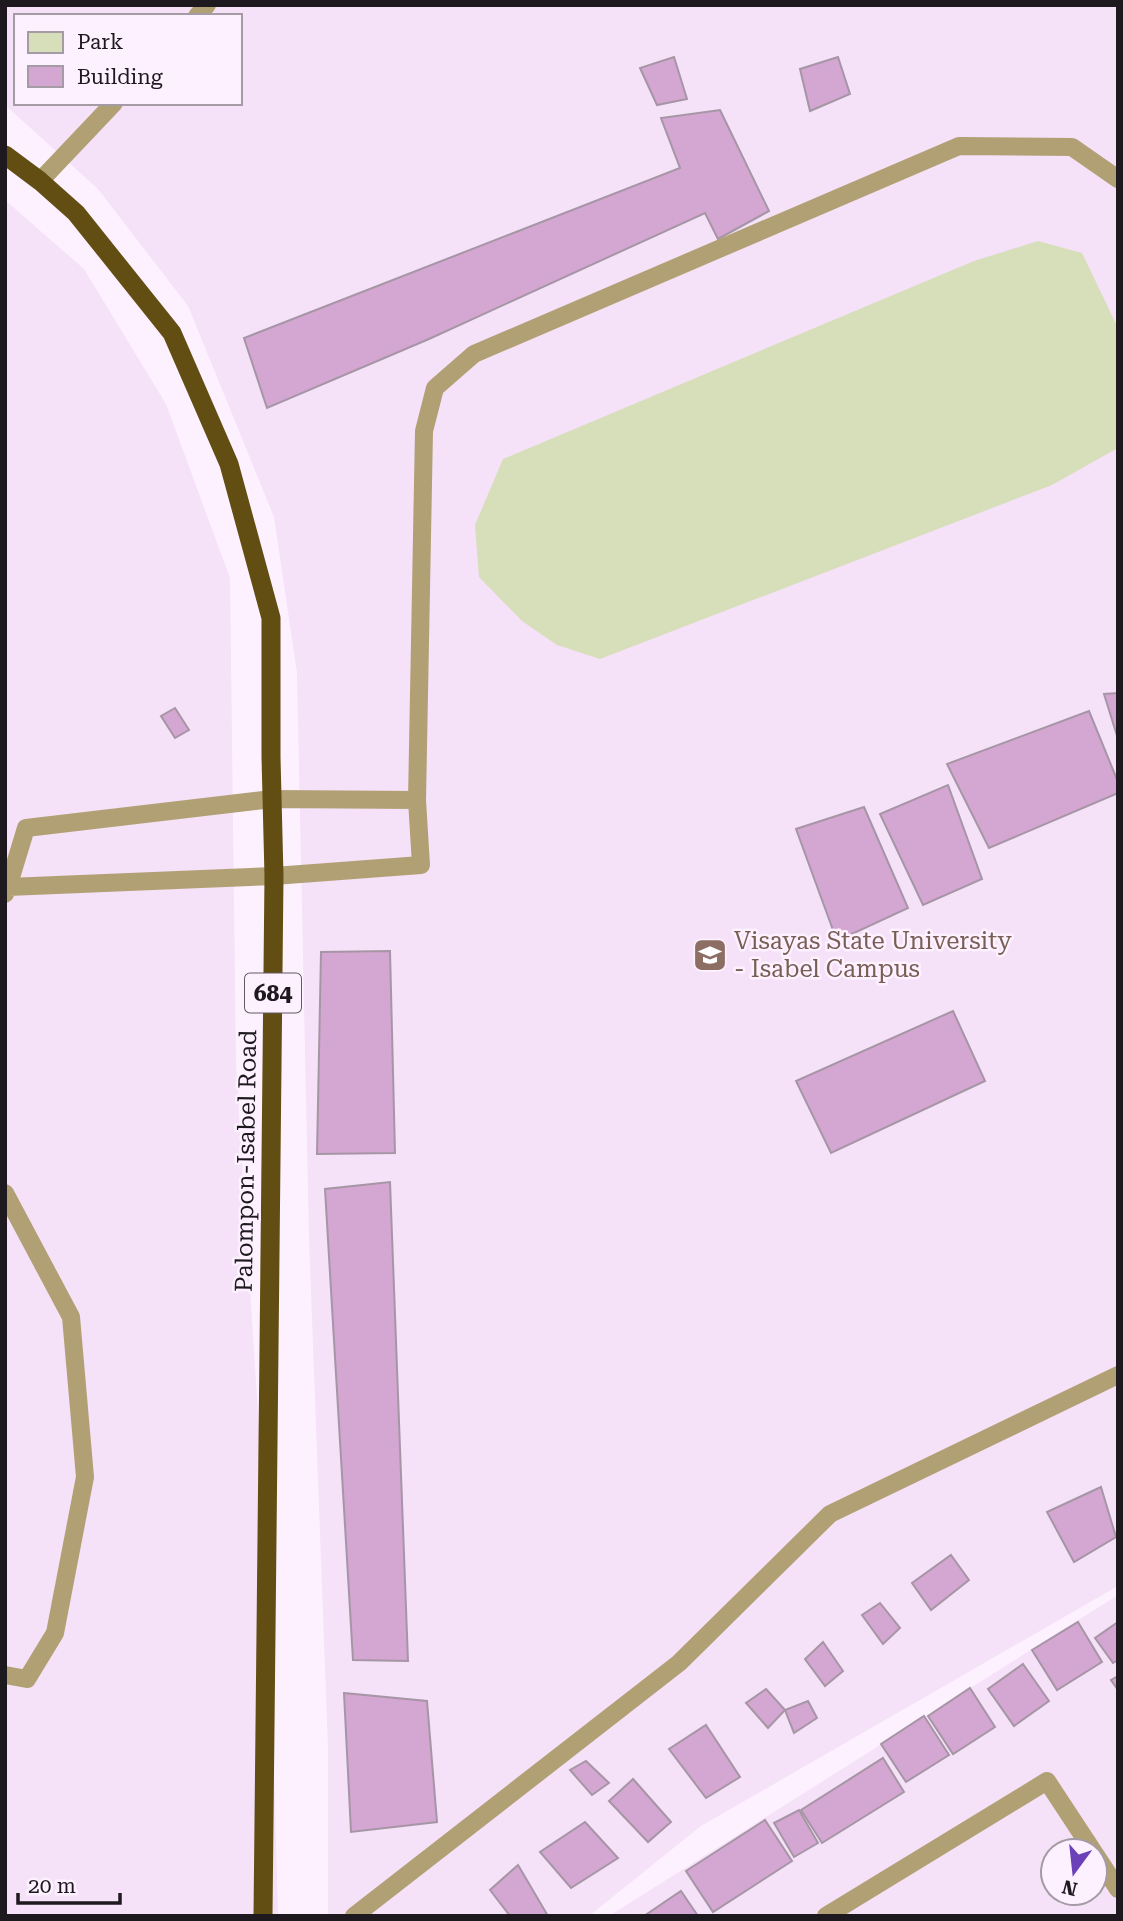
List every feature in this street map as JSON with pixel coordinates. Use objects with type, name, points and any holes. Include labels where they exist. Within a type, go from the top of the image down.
[{"type":"highway","name":"Palompon-Isabel Road","points":[[5,155],[40,181],[75,213],[172,333],[229,464],[271,618],[274,876],[263,1916]]},
{"type":"lane","points":[[40,181],[112,105]]},
{"type":"lane","points":[[417,800],[272,799],[26,828],[7,890],[274,876],[421,865],[417,800],[424,431],[435,388],[474,354],[959,146],[1072,147],[1118,179]]},
{"type":"lane","points":[[5,1193],[71,1317],[85,1477],[55,1633],[27,1679],[5,1675]]},
{"type":"lane","points":[[354,1916],[679,1663],[830,1514],[1118,1375]]},
{"type":"lane","points":[[826,1916],[1047,1780],[1084,1837]]},
{"type":"shaded area","name":"Visayas State University - Isabel Campus","points":[[5,5],[1118,5],[1118,1586],[701,1826],[589,1916],[328,1916],[328,1748],[309,1238],[297,673],[274,517],[188,306],[98,189],[5,105]]},
{"type":"shaded area","points":[[5,200],[84,269],[166,404],[230,578],[236,1065],[269,1589],[278,1916],[5,1916]]},
{"type":"shaded area","points":[[1118,1595],[1118,1916],[609,1916]]},
{"type":"green space","points":[[1038,241],[1082,253],[1118,328],[1116,449],[1052,485],[600,659],[557,645],[522,621],[479,577],[475,525],[503,459],[974,261]]},
{"type":"building","points":[[674,57],[687,99],[657,105],[640,68]]},
{"type":"building","points":[[838,57],[850,94],[810,111],[800,69]]},
{"type":"building","points":[[720,110],[769,211],[718,239],[705,213],[429,339],[267,408],[244,338],[680,168],[661,118]]},
{"type":"building","points":[[1118,693],[1118,739],[1104,694]]},
{"type":"building","points":[[175,708],[189,730],[175,738],[161,716]]},
{"type":"building","points":[[1089,711],[1118,782],[1118,793],[989,848],[947,764]]},
{"type":"building","points":[[948,785],[982,879],[923,905],[880,814]]},
{"type":"building","points":[[864,807],[908,908],[837,941],[796,829]]},
{"type":"building","points":[[390,951],[395,1153],[317,1154],[321,952]]},
{"type":"building","points":[[953,1011],[985,1081],[831,1153],[796,1081]]},
{"type":"building","points":[[390,1182],[408,1661],[353,1660],[325,1189]]},
{"type":"building","points":[[1101,1487],[1116,1537],[1074,1562],[1047,1512]]},
{"type":"building","points":[[951,1555],[969,1580],[931,1610],[912,1583]]},
{"type":"building","points":[[880,1603],[900,1628],[883,1644],[862,1615]]},
{"type":"building","points":[[1078,1622],[1102,1662],[1057,1690],[1032,1650]]},
{"type":"building","points":[[1118,1622],[1118,1660],[1113,1663],[1095,1638]]},
{"type":"building","points":[[823,1642],[843,1671],[825,1686],[805,1659]]},
{"type":"building","points":[[1023,1664],[1049,1701],[1014,1726],[988,1689]]},
{"type":"building","points":[[1118,1676],[1118,1690],[1111,1680]]},
{"type":"building","points":[[970,1688],[995,1727],[953,1754],[928,1716]]},
{"type":"building","points":[[766,1689],[785,1710],[768,1728],[746,1703]]},
{"type":"building","points":[[344,1693],[427,1701],[437,1822],[351,1832]]},
{"type":"building","points":[[808,1701],[817,1718],[794,1733],[785,1710]]},
{"type":"building","points":[[924,1716],[949,1755],[906,1782],[881,1744]]},
{"type":"building","points":[[706,1725],[740,1777],[706,1798],[669,1749]]},
{"type":"building","points":[[883,1758],[904,1792],[822,1843],[801,1810]]},
{"type":"building","points":[[586,1761],[609,1783],[592,1795],[570,1770]]},
{"type":"building","points":[[633,1779],[671,1822],[648,1842],[609,1801]]},
{"type":"building","points":[[799,1810],[818,1843],[794,1857],[774,1823]]},
{"type":"building","points":[[765,1820],[792,1861],[713,1912],[686,1871]]},
{"type":"building","points":[[585,1822],[618,1858],[571,1888],[540,1852]]},
{"type":"building","points":[[518,1865],[548,1916],[510,1916],[490,1890]]},
{"type":"building","points":[[681,1891],[698,1916],[644,1916]]},
{"type":"place","name":"Visayas State University - Isabel Campus","points":[[710,955]]}]
